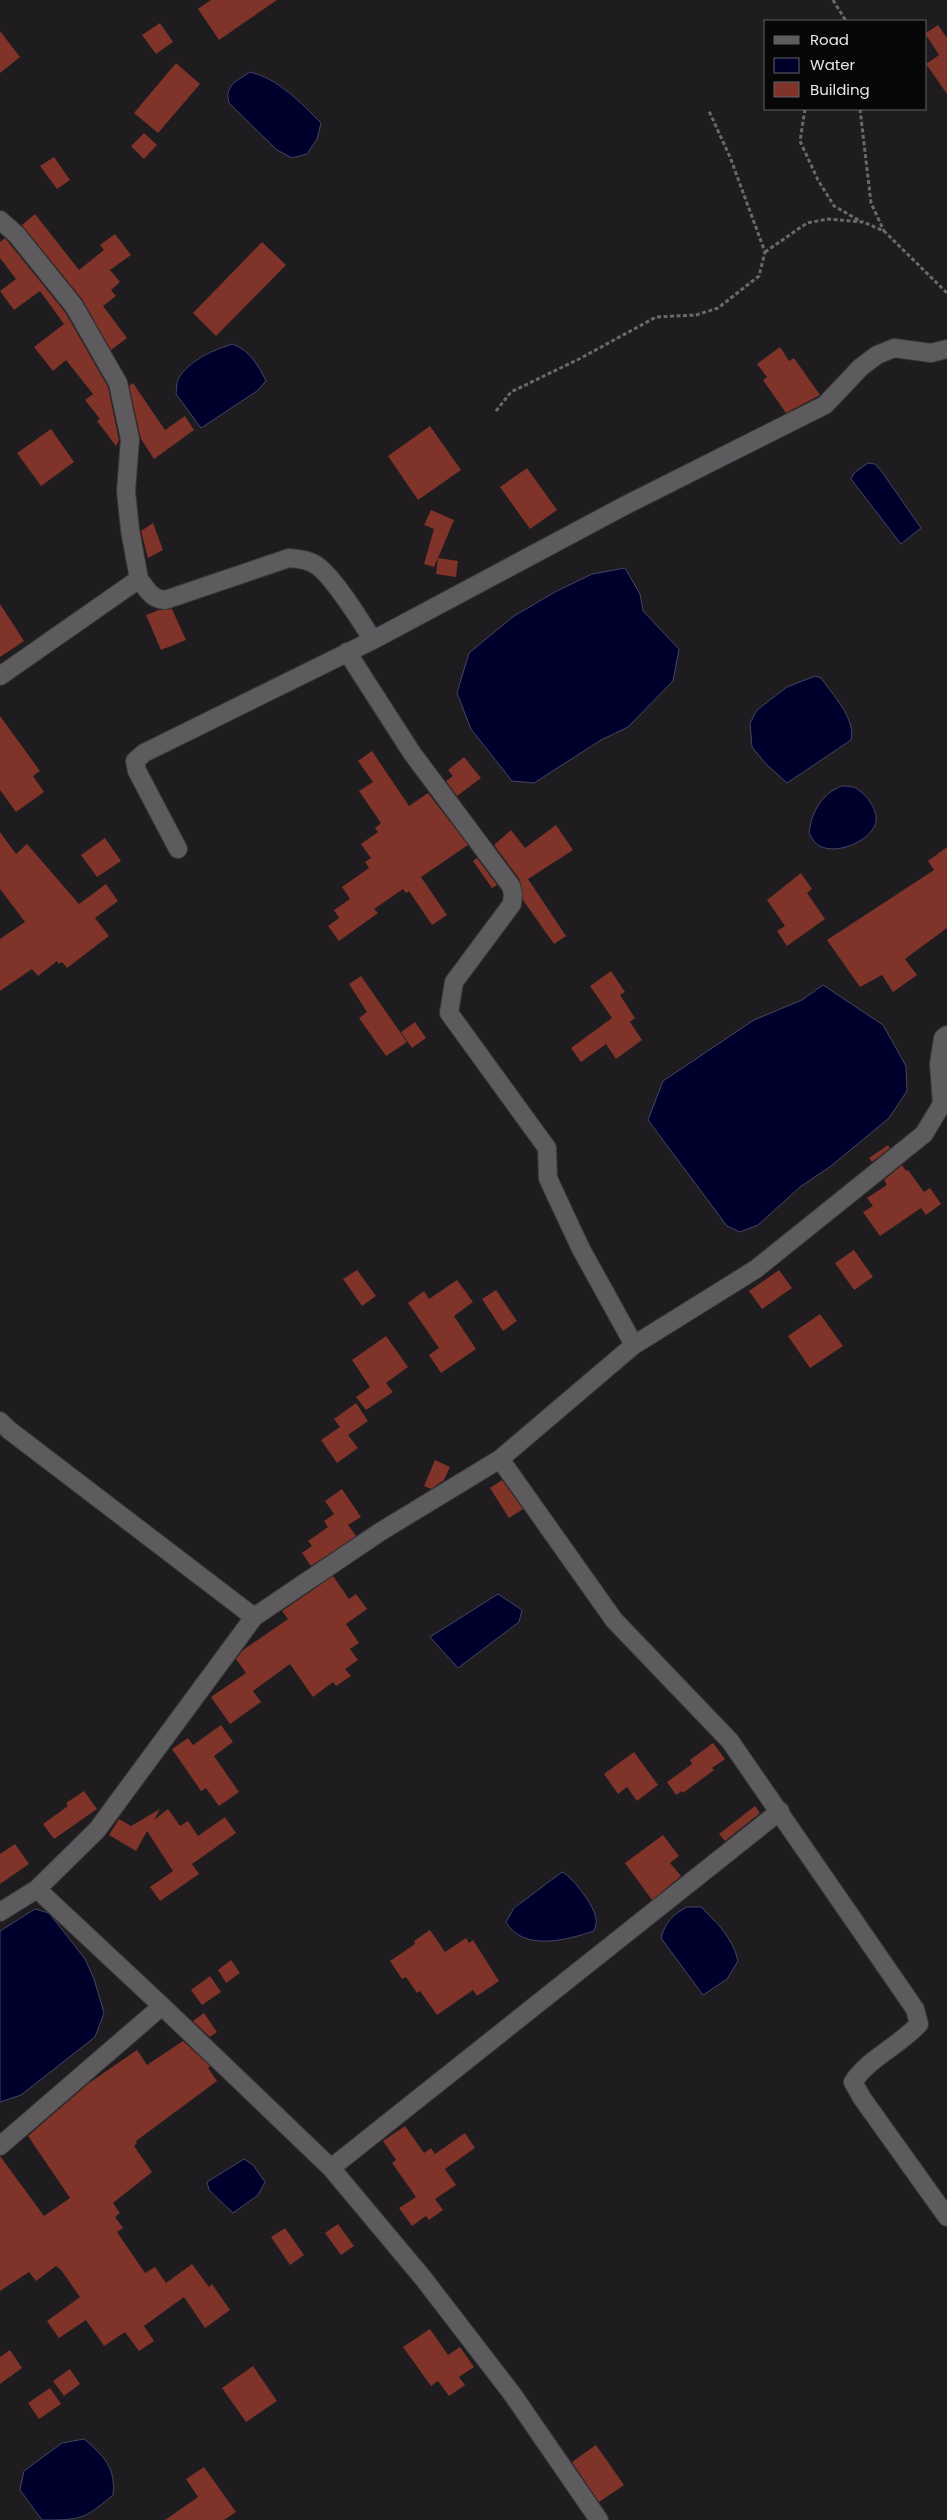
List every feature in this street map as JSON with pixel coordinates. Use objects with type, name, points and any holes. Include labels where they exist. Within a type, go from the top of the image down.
[{"type":"street","points":[[0,220],[16,234],[74,306],[118,383],[130,439],[126,491],[130,530],[139,579],[151,595],[157,599],[165,600],[289,558],[305,560],[319,567],[355,612],[373,640]]},
{"type":"street","points":[[178,849],[137,771],[135,761],[144,753],[373,640],[624,506],[825,405],[862,367],[877,355],[894,348],[931,353],[947,349]]},
{"type":"street","points":[[0,676],[139,579]]},
{"type":"street","points":[[347,652],[412,752],[511,886],[513,894],[512,904],[454,982],[449,1013],[547,1148],[548,1178],[581,1249],[634,1345]]},
{"type":"street","points":[[0,1912],[37,1889],[97,1830],[254,1617],[380,1532],[500,1459],[634,1345],[756,1269],[924,1134],[942,1104],[938,1064],[943,1038],[947,1035]]},
{"type":"street","points":[[0,1420],[9,1430],[254,1617]]},
{"type":"street","points":[[500,1459],[614,1620],[730,1741],[916,2009],[919,2024],[905,2039],[862,2070],[853,2082],[862,2098],[947,2217]]},
{"type":"street","points":[[331,2168],[780,1811]]},
{"type":"street","points":[[37,1889],[331,2168],[423,2278],[513,2395],[599,2520]]},
{"type":"street","points":[[0,2146],[162,2006]]},
{"type":"path","points":[[833,0],[845,20]]},
{"type":"path","points":[[805,110],[800,140],[818,180],[834,206],[884,231]]},
{"type":"path","points":[[860,110],[871,203],[884,231],[947,293]]},
{"type":"path","points":[[496,411],[511,392],[582,358],[656,317],[696,315],[718,308],[759,276],[765,252],[730,157],[709,111]]},
{"type":"path","points":[[765,252],[807,223],[828,219],[863,222]]},
{"type":"water","points":[[250,72],[261,75],[280,86],[321,123],[317,139],[307,154],[292,158],[277,150],[229,103],[228,92],[230,88],[236,81]]},
{"type":"water","points":[[233,344],[244,350],[253,359],[266,381],[257,391],[201,428],[176,394],[178,380],[183,372],[195,361],[210,352]]},
{"type":"water","points":[[868,463],[875,464],[882,472],[921,528],[901,544],[851,479],[854,473]]},
{"type":"water","points":[[625,568],[640,594],[643,611],[679,649],[673,681],[628,727],[601,740],[534,783],[512,781],[471,729],[457,693],[469,653],[514,616],[555,592],[592,574]]},
{"type":"water","points":[[815,676],[821,678],[847,716],[852,732],[851,740],[787,783],[765,763],[752,747],[750,723],[757,710],[787,687]]},
{"type":"water","points":[[842,786],[855,788],[872,804],[876,815],[875,825],[866,837],[850,846],[833,849],[825,848],[818,845],[809,833],[812,818],[823,799],[829,793]]},
{"type":"water","points":[[823,985],[883,1025],[906,1066],[907,1091],[889,1118],[831,1166],[800,1187],[758,1225],[740,1232],[727,1226],[648,1120],[663,1081],[754,1020],[802,1000]]},
{"type":"water","points":[[498,1594],[522,1610],[519,1622],[458,1668],[430,1637]]},
{"type":"water","points":[[562,1872],[577,1886],[592,1907],[596,1920],[594,1931],[571,1938],[546,1941],[523,1937],[514,1931],[506,1922],[514,1908]]},
{"type":"water","points":[[687,1907],[701,1907],[713,1919],[724,1931],[736,1953],[738,1961],[727,1979],[703,1995],[661,1938],[670,1920]]},
{"type":"water","points":[[35,1909],[49,1913],[85,1959],[94,1979],[104,2013],[95,2037],[21,2095],[0,2102],[0,1931]]},
{"type":"water","points":[[244,2159],[253,2165],[265,2182],[258,2195],[233,2213],[209,2190],[207,2182]]},
{"type":"water","points":[[84,2439],[107,2463],[113,2477],[113,2495],[81,2517],[65,2520],[42,2520],[20,2490],[24,2471],[62,2443]]},
{"type":"building","points":[[211,0],[277,0],[219,40],[198,9]]},
{"type":"building","points":[[160,23],[173,42],[156,54],[142,35]]},
{"type":"building","points":[[938,25],[947,38],[947,94],[927,65],[927,63],[939,55],[927,37],[927,32]]},
{"type":"building","points":[[0,31],[20,57],[0,73]]},
{"type":"building","points":[[176,63],[200,84],[158,133],[134,113]]},
{"type":"building","points":[[144,133],[157,145],[144,159],[131,146]]},
{"type":"building","points":[[54,157],[70,180],[57,189],[40,166]]},
{"type":"building","points":[[35,214],[79,270],[104,250],[100,245],[115,234],[131,255],[110,270],[120,282],[111,290],[116,296],[103,306],[127,338],[111,350],[82,299],[22,225]]},
{"type":"building","points":[[5,238],[65,312],[108,387],[119,440],[116,446],[97,421],[100,419],[85,400],[93,394],[66,360],[53,371],[34,347],[64,324],[40,291],[14,310],[0,291],[16,279],[0,258],[0,242]]},
{"type":"building","points":[[262,242],[286,265],[216,336],[193,313]]},
{"type":"building","points":[[780,347],[789,361],[794,358],[820,395],[786,413],[763,380],[767,377],[757,364]]},
{"type":"building","points":[[133,383],[165,430],[185,416],[194,430],[154,459],[141,439],[129,386]]},
{"type":"building","points":[[430,426],[461,470],[418,500],[388,456]]},
{"type":"building","points":[[51,429],[74,462],[41,486],[17,453]]},
{"type":"building","points":[[527,468],[557,510],[530,529],[500,487]]},
{"type":"building","points":[[431,510],[454,520],[434,567],[424,564],[434,529],[424,525]]},
{"type":"building","points":[[153,523],[163,550],[148,558],[141,531]]},
{"type":"building","points":[[438,558],[458,561],[456,577],[436,574]]},
{"type":"building","points":[[0,604],[24,641],[0,657]]},
{"type":"building","points":[[172,609],[186,640],[161,650],[146,615],[159,610]]},
{"type":"building","points":[[0,716],[40,771],[33,776],[44,792],[16,812],[0,790]]},
{"type":"building","points":[[372,751],[409,806],[428,793],[468,845],[421,877],[447,915],[432,925],[409,891],[406,893],[403,889],[374,909],[378,913],[339,941],[328,926],[339,918],[334,910],[350,899],[342,887],[369,868],[365,862],[371,858],[361,844],[378,832],[375,828],[381,823],[359,791],[373,782],[358,761]]},
{"type":"building","points":[[464,757],[481,778],[457,796],[446,781],[453,776],[448,770]]},
{"type":"building","points":[[556,825],[573,850],[528,879],[566,936],[554,944],[523,900],[520,880],[494,845],[511,830],[525,848]]},
{"type":"building","points":[[0,832],[16,854],[27,844],[79,904],[106,884],[118,901],[95,918],[109,936],[67,968],[62,962],[59,964],[57,961],[38,976],[32,969],[0,991],[0,939],[25,922],[0,889]]},
{"type":"building","points":[[105,838],[121,861],[97,877],[81,855]]},
{"type":"building","points":[[947,847],[947,928],[905,959],[917,975],[893,992],[882,975],[860,987],[827,940],[934,870],[928,861]]},
{"type":"building","points":[[477,858],[497,885],[492,888],[473,861]]},
{"type":"building","points":[[801,873],[812,889],[807,893],[825,919],[787,946],[777,931],[785,926],[767,900]]},
{"type":"building","points":[[611,971],[625,992],[620,995],[635,1018],[630,1022],[642,1040],[616,1059],[606,1044],[581,1062],[571,1048],[612,1018],[590,986]]},
{"type":"building","points":[[361,976],[407,1042],[386,1056],[359,1018],[367,1012],[349,984]]},
{"type":"building","points":[[415,1022],[426,1038],[412,1048],[401,1032]]},
{"type":"building","points":[[888,1145],[890,1148],[872,1162],[869,1158]]},
{"type":"building","points":[[902,1165],[924,1192],[930,1188],[941,1204],[926,1215],[921,1208],[880,1236],[863,1212],[873,1206],[867,1198],[887,1185],[884,1180]]},
{"type":"building","points":[[854,1250],[873,1277],[854,1290],[835,1263]]},
{"type":"building","points":[[357,1270],[376,1296],[362,1306],[343,1279]]},
{"type":"building","points":[[779,1270],[792,1288],[762,1309],[749,1291]]},
{"type":"building","points":[[457,1280],[473,1302],[454,1316],[476,1349],[441,1373],[429,1355],[439,1348],[408,1303],[424,1291],[429,1299]]},
{"type":"building","points":[[496,1290],[517,1321],[503,1331],[482,1299]]},
{"type":"building","points":[[820,1314],[843,1346],[810,1368],[788,1336]]},
{"type":"building","points":[[386,1336],[408,1367],[386,1383],[393,1392],[366,1410],[356,1397],[370,1387],[352,1360]]},
{"type":"building","points":[[356,1403],[368,1421],[348,1435],[358,1448],[337,1463],[321,1440],[340,1427],[334,1419]]},
{"type":"building","points":[[435,1460],[450,1467],[444,1480],[431,1489],[424,1486]]},
{"type":"building","points":[[502,1480],[523,1509],[509,1518],[490,1488]]},
{"type":"building","points":[[342,1489],[361,1517],[348,1525],[356,1536],[311,1566],[302,1553],[312,1546],[308,1541],[328,1527],[324,1521],[334,1514],[325,1501]]},
{"type":"building","points":[[333,1576],[349,1599],[356,1594],[367,1609],[346,1624],[359,1643],[350,1649],[358,1660],[345,1669],[351,1676],[336,1686],[333,1682],[313,1697],[290,1664],[253,1691],[261,1702],[230,1724],[211,1697],[246,1673],[236,1659],[243,1650],[288,1619],[282,1611]]},
{"type":"building","points":[[221,1725],[233,1742],[214,1756],[239,1792],[219,1806],[206,1788],[201,1791],[172,1749],[188,1738],[193,1745]]},
{"type":"building","points":[[713,1743],[725,1759],[712,1768],[714,1770],[683,1793],[682,1791],[676,1795],[667,1782],[692,1764],[690,1760]]},
{"type":"building","points":[[634,1752],[658,1785],[637,1801],[627,1787],[618,1794],[604,1774]]},
{"type":"building","points":[[84,1791],[97,1809],[54,1839],[43,1824],[68,1806],[66,1803]]},
{"type":"building","points":[[755,1806],[760,1813],[725,1841],[719,1834]]},
{"type":"building","points":[[160,1809],[154,1820],[168,1809],[180,1826],[188,1821],[198,1836],[225,1817],[236,1833],[192,1864],[199,1874],[160,1901],[150,1887],[173,1871],[147,1831],[136,1851],[109,1835],[119,1819],[131,1826]]},
{"type":"building","points":[[663,1835],[679,1856],[670,1863],[681,1876],[652,1900],[625,1863]]},
{"type":"building","points":[[15,1844],[29,1864],[0,1884],[0,1854]]},
{"type":"building","points":[[430,1930],[445,1952],[466,1938],[469,1943],[473,1940],[499,1981],[477,1996],[473,1990],[437,2015],[420,1991],[417,1993],[406,1977],[402,1979],[390,1961],[415,1944],[414,1941]]},
{"type":"building","points":[[231,1960],[240,1973],[226,1983],[218,1970]]},
{"type":"building","points":[[210,1976],[221,1992],[202,2005],[191,1990]]},
{"type":"building","points":[[204,2013],[217,2032],[210,2037],[193,2021]]},
{"type":"building","points":[[183,2041],[210,2066],[208,2068],[217,2081],[136,2141],[137,2143],[134,2146],[152,2172],[113,2203],[120,2213],[115,2217],[123,2228],[117,2232],[145,2273],[155,2267],[166,2283],[192,2264],[209,2287],[212,2284],[230,2310],[205,2328],[184,2297],[144,2326],[154,2341],[139,2351],[125,2332],[104,2346],[86,2320],[59,2338],[47,2321],[80,2297],[61,2270],[56,2266],[36,2281],[29,2272],[0,2291],[0,2156],[44,2216],[70,2198],[28,2136],[89,2083],[137,2050],[147,2065]]},
{"type":"building","points":[[405,2126],[424,2153],[431,2148],[435,2154],[465,2133],[475,2148],[445,2169],[456,2185],[435,2199],[443,2210],[429,2220],[426,2216],[412,2226],[399,2208],[416,2197],[392,2163],[396,2160],[383,2141]]},
{"type":"building","points":[[338,2224],[354,2246],[341,2255],[325,2233]]},
{"type":"building","points":[[285,2228],[304,2255],[290,2265],[271,2237]]},
{"type":"building","points":[[430,2329],[448,2355],[460,2347],[474,2367],[459,2377],[465,2385],[449,2396],[438,2381],[431,2386],[403,2347]]},
{"type":"building","points":[[10,2350],[22,2368],[0,2384],[0,2357]]},
{"type":"building","points":[[253,2366],[277,2401],[246,2422],[222,2388]]},
{"type":"building","points":[[70,2369],[80,2384],[64,2396],[53,2381]]},
{"type":"building","points":[[50,2388],[61,2404],[39,2419],[28,2403]]},
{"type":"building","points":[[596,2445],[624,2485],[599,2502],[572,2462]]},
{"type":"building","points":[[204,2467],[236,2512],[224,2520],[165,2520],[198,2497],[186,2479]]}]
